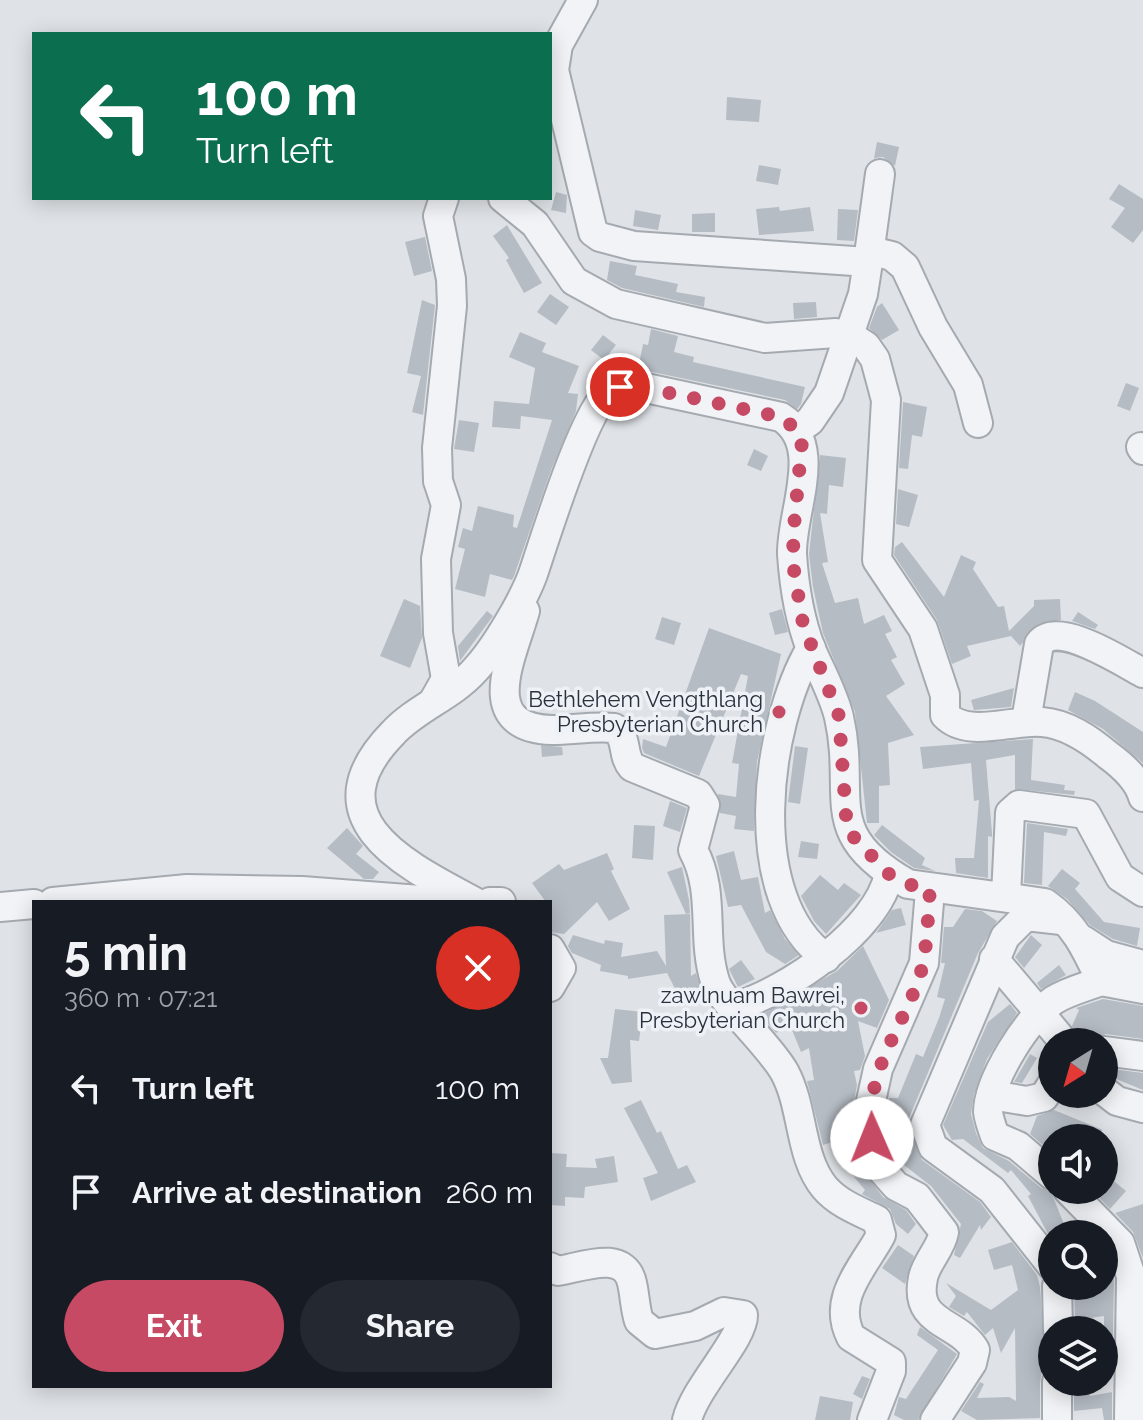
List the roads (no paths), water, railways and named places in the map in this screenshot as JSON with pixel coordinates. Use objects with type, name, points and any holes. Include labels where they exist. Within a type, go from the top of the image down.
[{"type":"street","points":[[583,0],[558,45],[554,70],[593,232],[600,237],[634,246],[892,256],[905,267],[933,327],[968,385],[978,423]]},
{"type":"street","points":[[797,430],[810,421],[829,393],[863,294],[880,174]]},
{"type":"street","points":[[433,702],[446,679],[438,633],[436,559],[446,505],[438,481],[437,448],[452,306],[451,279],[438,216],[443,200]]},
{"type":"street","points":[[505,200],[535,224],[574,281],[616,304],[765,338],[849,335],[861,341],[875,359],[886,400],[877,560],[923,629],[945,695],[945,715],[952,723],[972,726],[1026,721],[1063,726],[1088,740],[1139,784],[1143,797]]},
{"type":"street","points":[[872,1420],[891,1371],[891,1362],[851,1337],[844,1314],[851,1284],[881,1235],[881,1227],[877,1220],[837,1199],[825,1188],[815,1173],[787,1077],[762,1039],[715,983],[709,951],[705,871],[693,850],[705,805],[698,794],[632,767],[627,761],[625,740],[614,728],[535,728],[517,723],[507,709],[504,685],[549,521],[588,425],[608,392],[632,385],[781,417],[797,430],[804,452],[792,553],[803,624],[839,716],[847,830],[889,874],[908,884],[930,890],[1006,896],[1045,903],[1106,955],[1143,965]]},
{"type":"street","points":[[472,900],[379,843],[365,824],[360,807],[361,788],[372,757],[394,731],[475,670],[533,575]]},
{"type":"street","points":[[1026,721],[1039,644],[1047,637],[1056,634],[1095,647],[1143,673]]},
{"type":"street","points":[[811,648],[788,698],[778,743],[773,775],[773,853],[784,906],[792,923],[826,958]]},
{"type":"street","points":[[1006,896],[1010,813],[1019,805],[1086,814],[1120,877],[1143,892]]},
{"type":"street","points":[[734,1007],[783,986],[826,958],[880,897],[889,874]]},
{"type":"street","points":[[74,900],[187,889],[302,891],[420,900]]},
{"type":"street","points":[[930,890],[924,963],[878,1069],[869,1110],[874,1161],[896,1186],[917,1197],[944,1232],[923,1276],[928,1311],[935,1320],[970,1342],[975,1350],[972,1363],[935,1420]]},
{"type":"street","points":[[0,907],[32,904]]},
{"type":"street","points":[[1038,1248],[992,1190],[933,1147],[925,1125],[994,959],[1005,937],[1026,916],[1076,931],[1101,981]]},
{"type":"street","points":[[552,952],[561,968],[552,984]]},
{"type":"street","points":[[994,959],[1054,1028]]},
{"type":"street","points":[[1038,1163],[1018,1146],[995,1136],[988,1112],[991,1095],[1020,1037],[1041,1011],[1054,1001],[1101,981],[1143,989]]},
{"type":"street","points":[[1118,1053],[1143,1056]]},
{"type":"street","points":[[991,1095],[1027,1101],[1038,1098]]},
{"type":"street","points":[[1118,1101],[1143,1108]]},
{"type":"street","points":[[1082,1204],[1120,1243],[1131,1276],[1129,1420]]},
{"type":"street","points":[[552,1268],[558,1271],[592,1263],[618,1266],[630,1277],[639,1321],[655,1334],[695,1326],[724,1312],[743,1315],[733,1341],[704,1381],[687,1420]]},
{"type":"street","points":[[1057,1396],[1057,1420]]},
{"type":"place","name":"Bethlehem Vengthlang Presbyterian Church","points":[[779,712]]},
{"type":"place","name":"zawlnuam Bawrei, Presbyterian Church","points":[[861,1008]]}]
